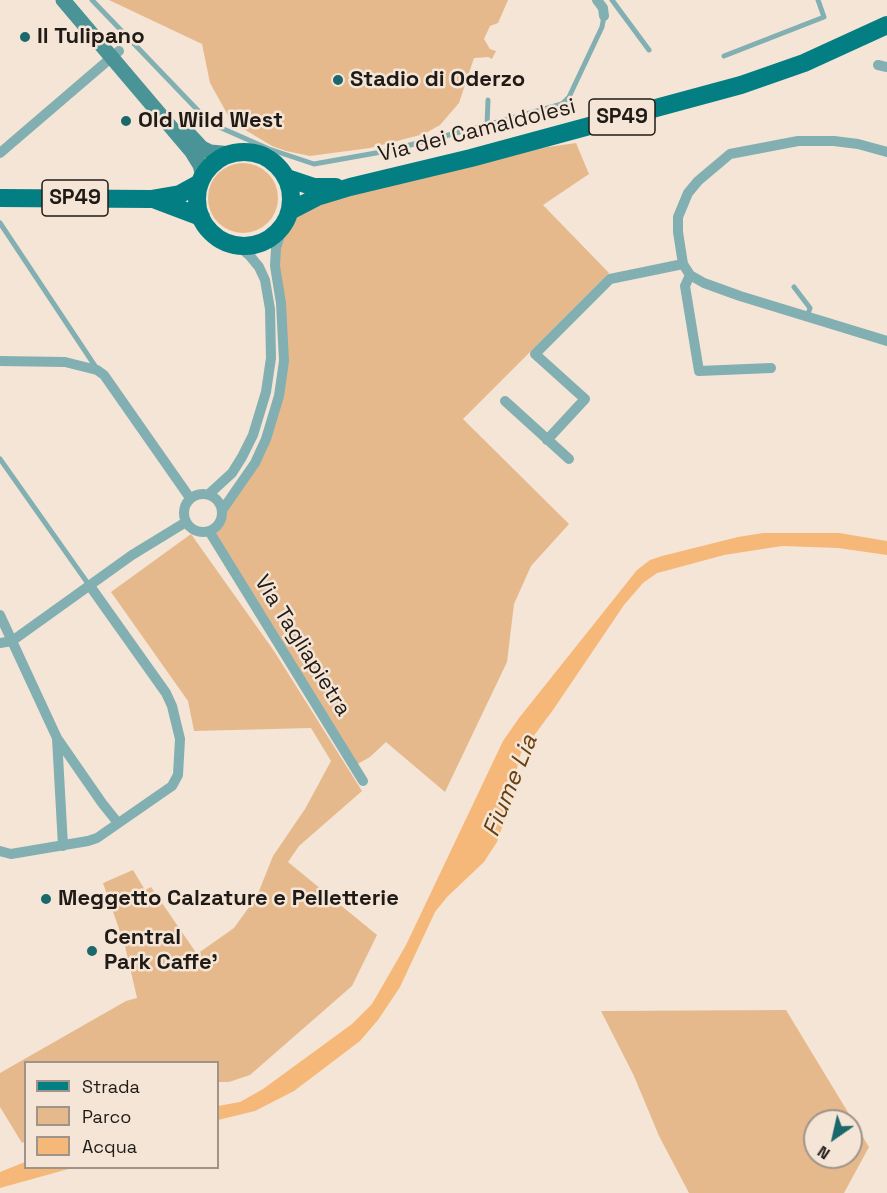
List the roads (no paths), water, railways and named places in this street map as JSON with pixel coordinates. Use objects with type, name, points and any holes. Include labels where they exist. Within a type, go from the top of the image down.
[{"type":"main road","name":"Via dei Camaldolesi","points":[[290,211],[317,197],[350,187],[471,158],[741,85],[804,63],[887,25]]},
{"type":"main road","name":"SP49","points":[[0,198],[151,199],[180,194],[202,180],[213,164],[232,154],[253,153],[267,158],[278,166],[287,178]]},
{"type":"main road","name":"Via dei Camaldolesi","points":[[287,178],[314,187],[350,187]]},
{"type":"main road","points":[[237,245],[250,246],[262,243],[282,228],[290,211],[290,189],[287,178]]},
{"type":"main road","points":[[201,217],[198,194],[202,180]]},
{"type":"main road","name":"SP49","points":[[151,199],[201,217],[215,236],[237,245]]},
{"type":"street","points":[[63,0],[196,142],[210,152],[232,154]]},
{"type":"street","points":[[76,0],[192,152],[200,165],[202,180]]},
{"type":"street","points":[[597,0],[603,8],[604,16]]},
{"type":"street","points":[[0,153],[116,54]]},
{"type":"street","points":[[887,152],[858,144],[834,141],[798,141],[730,154],[698,181],[688,193],[678,217],[683,264],[690,275],[704,284],[887,341]]},
{"type":"street","points":[[222,509],[255,464],[266,439],[279,396],[284,361],[281,303],[275,266],[276,248],[282,228]]},
{"type":"street","points":[[209,494],[231,473],[253,435],[266,393],[271,358],[270,309],[265,280],[259,267],[237,245]]},
{"type":"street","points":[[547,440],[585,399],[535,354],[610,279],[683,264]]},
{"type":"street","points":[[690,275],[685,286],[699,371],[771,368]]},
{"type":"street","points":[[0,361],[65,362],[98,370],[104,375],[190,498]]},
{"type":"street","points":[[505,401],[569,459]]},
{"type":"street","points":[[209,494],[218,500],[222,509],[223,515],[219,525],[209,531],[196,531],[186,522],[185,507],[190,498],[196,495],[209,494]]},
{"type":"street","points":[[0,643],[12,641],[132,555],[186,522]]},
{"type":"street","name":"Via Tagliapietra","points":[[209,531],[363,781]]},
{"type":"street","points":[[0,851],[11,854],[97,838],[172,786],[178,775],[180,739],[174,712],[166,693],[90,586]]},
{"type":"street","points":[[0,615],[57,738],[118,823]]},
{"type":"street","points":[[57,738],[63,846]]},
{"type":"lane","points":[[92,0],[210,123],[269,149],[314,164],[366,155],[562,104],[569,97],[602,27],[604,16]]},
{"type":"lane","points":[[612,0],[649,50]]},
{"type":"lane","points":[[724,56],[824,17],[818,0]]},
{"type":"lane","points":[[487,125],[488,100]]},
{"type":"lane","points":[[0,222],[98,370]]},
{"type":"lane","points":[[794,287],[810,308],[807,316]]},
{"type":"lane","points":[[0,459],[90,586]]},
{"type":"water","name":"Fiume Lia","points":[[763,533],[839,533],[887,541],[887,555],[838,548],[782,546],[724,555],[657,573],[643,583],[624,605],[521,753],[508,810],[497,842],[484,862],[447,897],[435,912],[400,987],[378,1020],[360,1041],[294,1091],[255,1111],[219,1120],[219,1106],[240,1102],[263,1089],[352,1024],[372,1004],[406,945],[503,741],[637,570],[650,560],[662,556]]},
{"type":"water","points":[[24,1162],[24,1169],[68,1169],[0,1188],[0,1172]]},
{"type":"place","name":"Il Tulipano","points":[[25,37]]},
{"type":"place","name":"Stadio di Oderzo","points":[[338,80]]},
{"type":"place","name":"Old Wild West","points":[[126,121]]},
{"type":"place","name":"Meggetto Calzature e Pelletterie","points":[[46,899]]},
{"type":"place","name":"Central Park Caffe'","points":[[92,951]]}]
